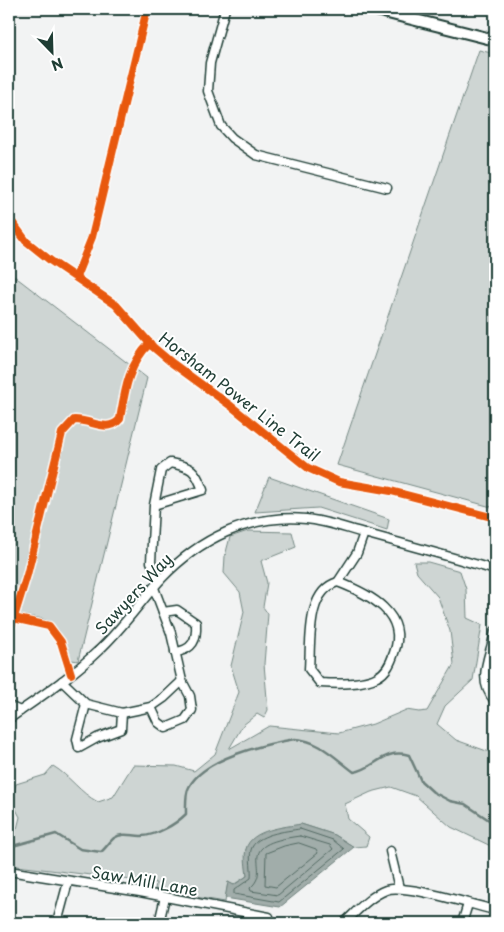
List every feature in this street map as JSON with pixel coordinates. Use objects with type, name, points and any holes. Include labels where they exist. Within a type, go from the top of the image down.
[{"type":"street","points":[[224,9],[210,63],[208,91],[221,126],[232,138],[256,155],[387,188]]},
{"type":"street","points":[[372,9],[495,40]]},
{"type":"street","points":[[154,505],[203,490],[197,474],[188,466],[170,463],[161,470],[154,505],[151,562],[160,580]]},
{"type":"street","name":"Sawyers Way","points":[[9,719],[62,682],[100,650],[160,580],[201,545],[229,530],[260,521],[306,519],[364,533],[495,570]]},
{"type":"street","points":[[338,582],[379,603],[389,612],[398,630],[399,639],[390,663],[378,677],[369,680],[320,683],[309,669],[311,627],[318,597],[323,589],[338,582],[357,553],[364,533]]},
{"type":"street","points":[[151,708],[158,722],[166,728],[185,720],[192,710],[190,696],[182,681],[171,633],[154,588]]},
{"type":"street","points":[[162,612],[177,610],[196,623],[197,635],[194,644],[186,651],[175,652]]},
{"type":"street","points":[[495,631],[484,675],[486,686],[495,701]]},
{"type":"street","points":[[62,682],[86,704],[122,713],[151,708],[182,681]]},
{"type":"street","points":[[86,704],[77,738],[79,748],[97,738],[121,729],[122,713]]},
{"type":"street","points":[[9,706],[20,711]]},
{"type":"street","points":[[390,851],[399,888]]},
{"type":"street","name":"Saw Mill Lane","points":[[9,871],[165,897],[269,917],[268,923]]},
{"type":"street","points":[[57,923],[68,882]]},
{"type":"street","points":[[344,923],[381,892],[399,888],[495,910]]},
{"type":"street","points":[[159,923],[165,897]]},
{"type":"street","points":[[462,923],[468,904]]},
{"type":"shaded area","points":[[479,50],[495,54],[495,508],[337,465]]},
{"type":"shaded area","points":[[9,272],[147,378],[78,661],[72,660],[61,635],[51,623],[35,617],[9,613]]},
{"type":"shaded area","points":[[269,477],[389,519],[387,530],[318,508],[255,512]]},
{"type":"shaded area","points":[[248,531],[292,532],[296,547],[261,561],[267,583],[263,607],[268,614],[264,664],[268,710],[264,718],[257,714],[243,725],[229,749],[269,726],[339,733],[373,724],[406,710],[427,711],[454,664],[450,631],[438,597],[417,573],[414,562],[428,562],[460,571],[466,589],[467,618],[482,625],[473,680],[445,706],[437,724],[456,740],[495,754],[495,848],[451,827],[416,796],[391,787],[371,792],[345,804],[348,819],[369,837],[366,846],[354,847],[335,835],[301,824],[246,849],[247,876],[233,885],[228,882],[225,902],[155,890],[156,883],[9,865],[9,834],[17,829],[20,817],[11,800],[16,784],[45,775],[53,766],[98,802],[113,797],[133,765],[176,766],[194,771],[215,754],[239,692],[231,666],[244,612],[240,592],[224,573],[225,556],[230,537]]},
{"type":"water","points":[[301,824],[335,835],[354,847],[280,907],[225,898],[228,882],[234,885],[247,876],[245,852],[249,842],[254,837],[269,830]]},
{"type":"waterway","points":[[9,847],[56,834],[80,849],[101,852],[117,836],[141,836],[159,832],[177,822],[186,814],[186,797],[189,787],[208,768],[236,754],[295,739],[304,740],[319,746],[354,772],[392,754],[409,755],[421,781],[433,792],[450,801],[465,804],[495,824]]},
{"type":"cycle path","points":[[76,277],[92,237],[147,9]]},
{"type":"cycle path","name":"Horsham Power Line Trail","points":[[9,218],[26,241],[51,261],[116,305],[153,347],[308,468],[339,482],[391,491],[495,518]]},
{"type":"cycle path","name":"Horsham Power Line Trail","points":[[9,633],[27,575],[62,433],[74,420],[104,426],[115,423],[120,419],[132,369],[150,343]]},
{"type":"cycle path","points":[[9,617],[49,626],[61,642],[71,674]]}]
